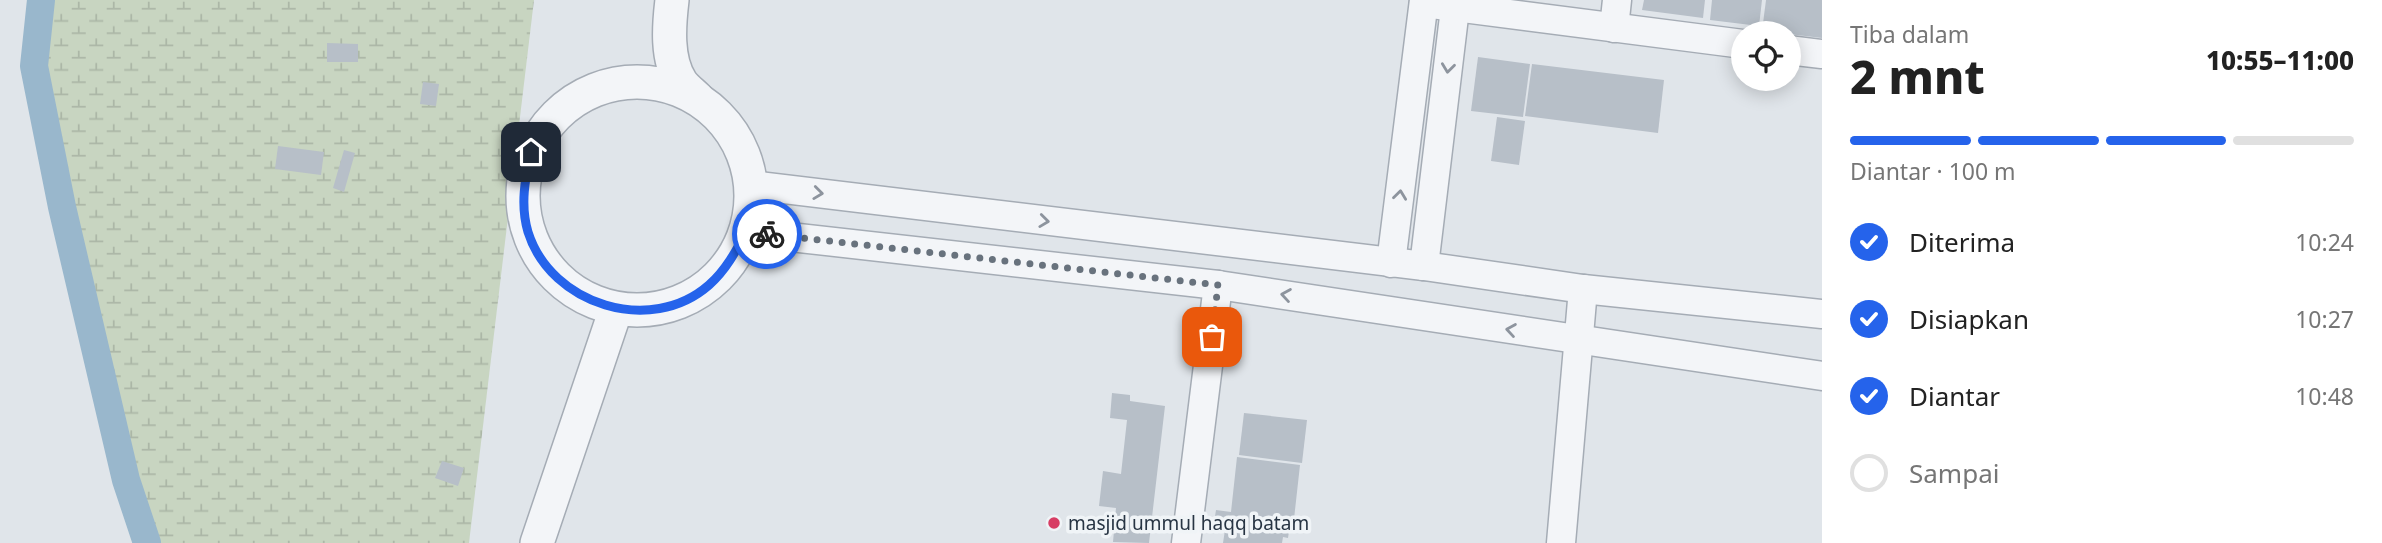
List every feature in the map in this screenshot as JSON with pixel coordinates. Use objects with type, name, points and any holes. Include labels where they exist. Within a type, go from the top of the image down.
[{"type":"street","points":[[1614,28],[1617,0]]},
{"type":"street","points":[[1391,263],[1424,2],[1456,3],[1614,28],[1731,43]]},
{"type":"street","points":[[1424,266],[1456,3]]},
{"type":"street","points":[[624,82],[643,69],[657,51],[670,14]]},
{"type":"street","points":[[670,14],[673,59],[681,82],[724,121],[742,150],[751,185],[746,232],[731,261],[709,285],[681,302],[649,310],[616,309],[578,295],[548,268],[528,232],[523,192],[531,152],[553,118],[585,93],[624,82],[664,84],[697,98]]},
{"type":"street","points":[[1801,52],[1822,54]]},
{"type":"street","points":[[751,185],[1424,266],[1583,289],[1822,314]]},
{"type":"street","points":[[746,232],[1218,285],[1822,376]]},
{"type":"street","points":[[1186,543],[1218,285]]},
{"type":"street","points":[[1561,543],[1583,289]]},
{"type":"street","points":[[537,543],[616,309]]},
{"type":"green space","points":[[41,0],[534,0],[469,543],[147,543],[126,480],[62,207],[34,66]]},
{"type":"building","points":[[1644,0],[1705,0],[1703,18],[1642,10]]},
{"type":"building","points":[[1712,0],[1762,0],[1760,21],[1731,23],[1710,20]]},
{"type":"building","points":[[1766,0],[1822,0],[1822,38],[1801,36],[1801,21],[1763,21]]},
{"type":"building","points":[[327,43],[358,44],[358,62],[327,62]]},
{"type":"building","points":[[1478,57],[1530,64],[1523,117],[1471,111]]},
{"type":"building","points":[[1532,64],[1664,80],[1658,133],[1525,116]]},
{"type":"building","points":[[423,82],[439,84],[436,106],[420,104]]},
{"type":"building","points":[[1497,117],[1525,121],[1519,165],[1491,161]]},
{"type":"building","points":[[278,146],[324,152],[321,175],[275,169]]},
{"type":"building","points":[[344,150],[355,153],[344,192],[333,188]]},
{"type":"building","points":[[1112,393],[1130,395],[1130,401],[1165,406],[1149,543],[1113,542],[1116,508],[1099,506],[1103,471],[1121,474],[1127,420],[1110,418]]},
{"type":"building","points":[[1244,413],[1307,420],[1302,463],[1239,455]]},
{"type":"building","points":[[1237,457],[1300,465],[1294,519],[1291,518],[1288,538],[1283,537],[1282,543],[1223,543],[1225,530],[1213,529],[1216,510],[1231,512]]},
{"type":"building","points":[[442,461],[464,468],[458,486],[435,478]]},
{"type":"waterway","points":[[41,0],[34,66],[62,207],[126,480],[147,543]]},
{"type":"way so far","points":[[767,234],[1218,285],[1212,337]]},
{"type":"place","name":"masjid ummul haqq batam","points":[[1054,523]]},
{"type":"route","points":[[531,152],[523,192],[528,232],[548,268],[578,295],[616,309],[649,310],[681,302],[709,285],[731,261],[746,232],[767,234]]}]
